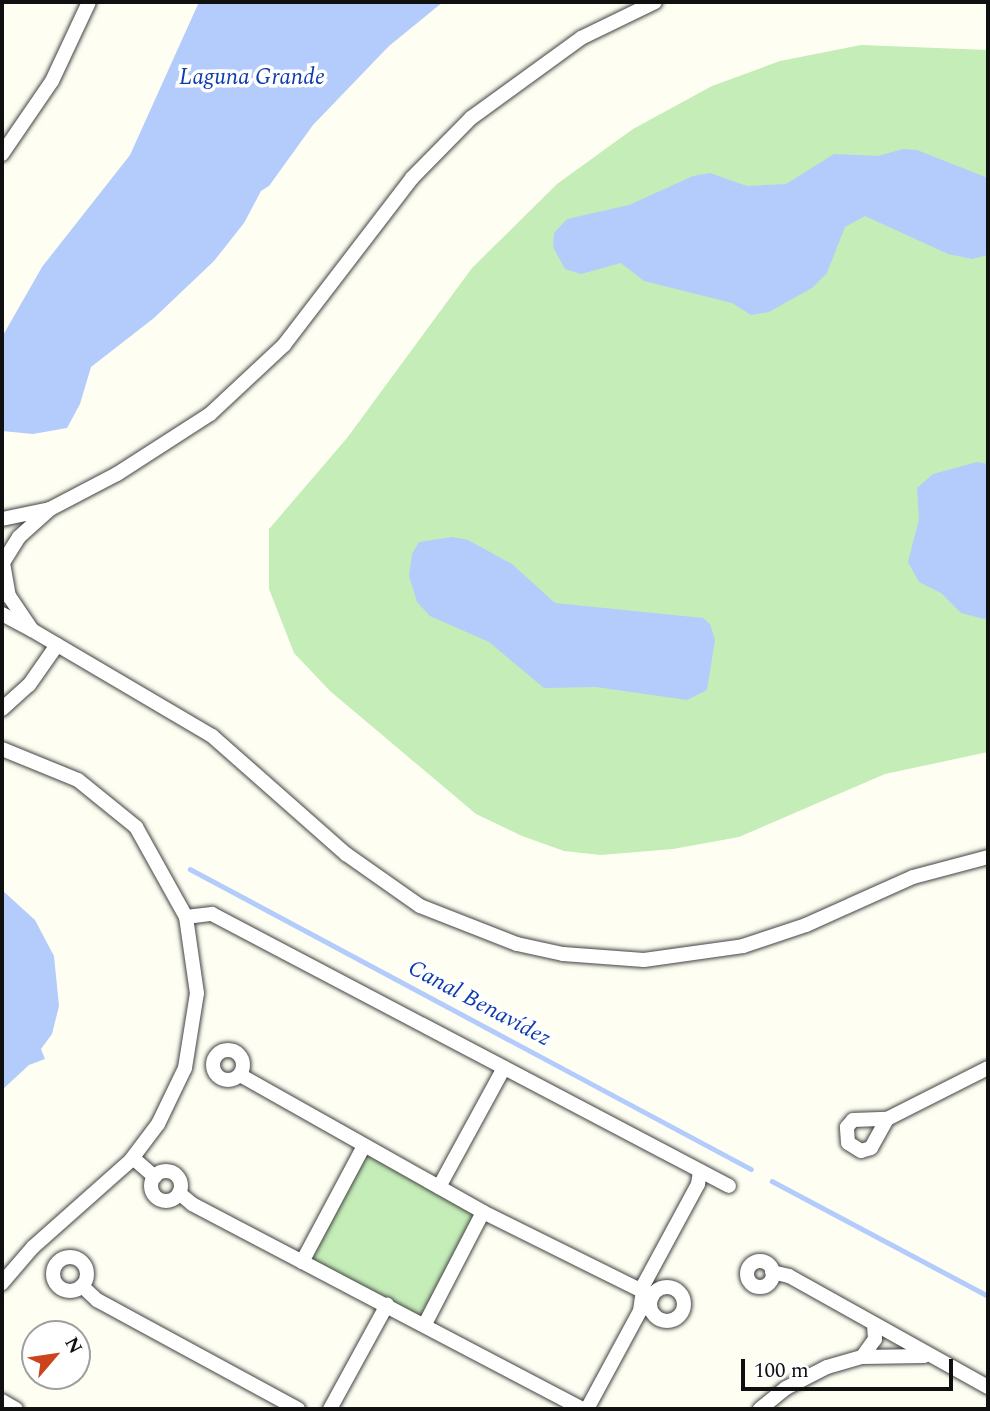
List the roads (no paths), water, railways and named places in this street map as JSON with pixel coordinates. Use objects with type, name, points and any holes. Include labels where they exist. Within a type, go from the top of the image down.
[{"type":"street","points":[[2,155],[52,82],[89,2]]},
{"type":"street","points":[[2,564],[19,537],[50,509],[128,468],[210,414],[284,345],[412,178],[471,118],[581,38],[654,2]]},
{"type":"street","points":[[2,519],[50,509]]},
{"type":"street","points":[[2,543],[2,564],[9,596],[32,630]]},
{"type":"street","points":[[2,614],[212,736],[346,855],[420,906],[517,944],[563,954],[644,960],[743,946],[806,925],[912,877],[988,857]]},
{"type":"street","points":[[2,709],[29,685],[57,645]]},
{"type":"street","points":[[2,1283],[33,1247],[133,1158],[172,1099],[192,1042],[197,993],[186,917],[136,827],[78,780],[5,748]]},
{"type":"street","points":[[186,917],[212,914],[729,1186]]},
{"type":"street","points":[[439,1187],[504,1068]]},
{"type":"street","points":[[887,1119],[988,1068]]},
{"type":"street","points":[[240,1075],[483,1212],[647,1294]]},
{"type":"street","points":[[302,1262],[365,1146]]},
{"type":"street","points":[[133,1158],[155,1177]]},
{"type":"street","points":[[179,1193],[168,1201],[158,1199],[151,1187],[155,1177],[166,1171],[175,1175],[179,1193],[302,1262],[585,1409],[640,1311],[698,1184],[700,1171]]},
{"type":"street","points":[[425,1324],[483,1212]]},
{"type":"street","points":[[772,1272],[789,1276],[988,1387]]},
{"type":"street","points":[[82,1286],[97,1300],[298,1409]]},
{"type":"street","points":[[330,1409],[387,1305]]},
{"type":"street","points":[[862,1357],[875,1339],[874,1325]]},
{"type":"street","points":[[761,1409],[806,1377],[862,1357],[933,1357]]},
{"type":"street","points":[[2,1401],[16,1409]]},
{"type":"water","name":"Laguna Grande","points":[[199,2],[443,2],[389,46],[313,125],[269,186],[261,191],[244,223],[214,261],[154,318],[91,367],[80,404],[67,428],[33,434],[2,431],[2,337],[42,267],[130,155]]},
{"type":"water","points":[[903,149],[917,150],[988,178],[988,255],[972,259],[948,254],[865,216],[845,227],[827,273],[812,288],[769,312],[751,315],[732,303],[644,281],[621,263],[581,274],[565,269],[553,247],[554,233],[567,219],[629,205],[693,176],[710,173],[747,186],[786,184],[834,154],[878,156]]},
{"type":"water","points":[[977,462],[988,464],[988,620],[961,613],[941,593],[919,582],[908,562],[919,519],[917,488],[933,474]]},
{"type":"water","points":[[452,537],[468,540],[512,564],[555,603],[703,618],[710,624],[715,640],[707,690],[687,700],[596,687],[544,688],[489,642],[430,616],[417,602],[409,576],[412,554],[419,542]]},
{"type":"water","points":[[2,890],[35,920],[54,956],[59,1006],[52,1034],[41,1049],[45,1059],[29,1065],[2,1090]]},
{"type":"waterway","name":"Canal Benavídez","points":[[190,869],[751,1169]]},
{"type":"waterway","name":"Canal Benavídez","points":[[772,1181],[988,1296]]}]
